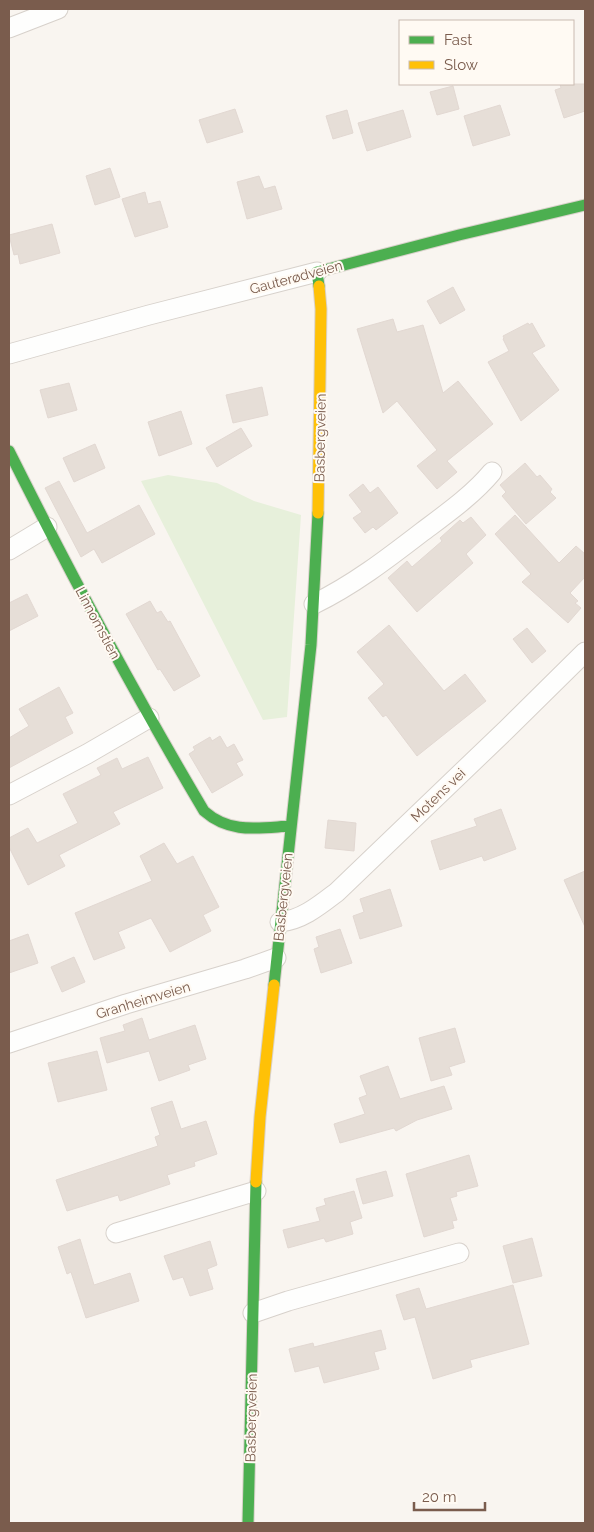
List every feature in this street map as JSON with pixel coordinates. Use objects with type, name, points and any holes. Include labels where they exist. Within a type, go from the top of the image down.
[{"type":"main road","name":"Gauterødveien","points":[[317,272],[585,205]]},
{"type":"main road","name":"Basbergveien","points":[[248,1523],[256,1191],[260,1117],[314,604],[320,429],[321,309],[317,272]]},
{"type":"main road","name":"Linnomstien","points":[[9,451],[47,527],[149,718],[204,812],[212,820],[224,826],[234,828],[290,826]]},
{"type":"street","points":[[9,28],[58,9]]},
{"type":"street","name":"Gauterødveien","points":[[9,354],[149,315],[317,272]]},
{"type":"street","points":[[314,604],[333,595],[367,574],[448,513],[492,472]]},
{"type":"street","points":[[9,550],[47,527]]},
{"type":"street","name":"Motens vei","points":[[280,922],[291,921],[319,906],[337,892],[507,730],[585,652]]},
{"type":"street","points":[[9,795],[87,754],[149,718]]},
{"type":"street","name":"Granheimveien","points":[[9,1043],[276,958]]},
{"type":"street","points":[[116,1233],[256,1191]]},
{"type":"street","points":[[254,1313],[288,1301],[459,1254]]},
{"type":"green space","points":[[168,475],[217,483],[254,501],[301,515],[287,717],[263,720],[141,481]]},
{"type":"building","points":[[585,84],[585,111],[564,118],[555,90],[561,88],[560,85]]},
{"type":"building","points":[[453,86],[459,109],[437,115],[430,92]]},
{"type":"building","points":[[500,105],[510,135],[473,146],[464,116]]},
{"type":"building","points":[[235,109],[243,132],[207,143],[199,120]]},
{"type":"building","points":[[347,110],[353,133],[333,139],[326,116]]},
{"type":"building","points":[[403,110],[411,137],[367,151],[358,123]]},
{"type":"building","points":[[110,168],[120,197],[95,205],[86,176]]},
{"type":"building","points":[[259,176],[264,189],[275,186],[282,209],[247,219],[237,182]]},
{"type":"building","points":[[145,192],[148,204],[160,201],[168,227],[135,237],[122,199]]},
{"type":"building","points":[[52,224],[60,253],[20,264],[18,254],[14,255],[9,235]]},
{"type":"building","points":[[453,287],[465,310],[440,324],[427,301]]},
{"type":"building","points":[[393,319],[397,332],[423,325],[443,393],[458,381],[493,424],[447,461],[457,472],[437,489],[417,466],[437,450],[397,401],[383,413],[357,329]]},
{"type":"building","points":[[528,323],[529,325],[532,323],[545,346],[532,353],[559,390],[521,421],[488,362],[509,351],[503,336]]},
{"type":"building","points":[[69,383],[77,410],[48,418],[40,390]]},
{"type":"building","points":[[262,387],[268,415],[233,423],[226,395]]},
{"type":"building","points":[[181,411],[192,444],[159,456],[148,422]]},
{"type":"building","points":[[241,428],[252,446],[217,467],[206,448]]},
{"type":"building","points":[[95,444],[105,468],[74,482],[63,458]]},
{"type":"building","points":[[525,463],[537,477],[540,475],[552,489],[550,492],[556,498],[526,524],[502,496],[506,492],[500,485]]},
{"type":"building","points":[[59,481],[87,533],[139,505],[155,534],[102,563],[94,549],[81,557],[45,488]]},
{"type":"building","points":[[363,484],[370,493],[378,487],[398,513],[376,530],[373,527],[365,533],[353,518],[362,512],[349,495]]},
{"type":"building","points":[[515,515],[559,563],[576,546],[585,554],[585,577],[570,593],[578,601],[575,603],[581,608],[568,623],[522,582],[531,574],[495,534]]},
{"type":"building","points":[[471,517],[486,535],[466,554],[473,563],[417,612],[388,578],[407,561],[412,567],[442,541],[440,538],[460,520],[463,523]]},
{"type":"building","points":[[27,594],[38,616],[9,631],[9,603]]},
{"type":"building","points":[[150,601],[157,613],[161,611],[168,622],[170,621],[200,676],[174,691],[160,669],[158,670],[126,614]]},
{"type":"building","points":[[389,625],[444,691],[465,674],[486,701],[417,756],[386,715],[383,717],[368,698],[384,684],[357,652]]},
{"type":"building","points":[[527,628],[546,651],[532,663],[513,639]]},
{"type":"building","points":[[59,687],[73,713],[65,717],[73,733],[9,768],[9,738],[29,726],[19,709]]},
{"type":"building","points":[[220,736],[227,748],[234,744],[243,760],[236,763],[243,775],[212,793],[189,754],[195,750],[193,747],[210,737],[212,741]]},
{"type":"building","points":[[148,757],[163,788],[113,812],[120,824],[59,855],[65,866],[28,885],[9,847],[9,838],[28,828],[37,843],[78,823],[63,794],[101,775],[97,768],[117,758],[122,769]]},
{"type":"building","points":[[501,809],[516,849],[484,861],[482,856],[440,870],[431,841],[477,826],[474,819]]},
{"type":"building","points":[[328,820],[356,823],[354,851],[325,848]]},
{"type":"building","points":[[164,843],[177,864],[193,856],[219,907],[203,915],[211,931],[170,952],[151,918],[118,932],[125,948],[94,960],[75,913],[152,881],[140,856]]},
{"type":"building","points":[[585,871],[585,927],[564,880]]},
{"type":"building","points":[[390,889],[402,926],[360,939],[353,916],[364,912],[360,899]]},
{"type":"building","points":[[340,929],[352,963],[321,973],[314,949],[319,947],[316,937]]},
{"type":"building","points":[[28,934],[38,963],[9,973],[9,941]]},
{"type":"building","points":[[74,957],[85,982],[62,992],[51,967]]},
{"type":"building","points":[[142,1018],[149,1040],[195,1025],[206,1059],[188,1065],[190,1070],[159,1081],[149,1051],[107,1063],[100,1038],[125,1031],[123,1025]]},
{"type":"building","points":[[455,1028],[465,1062],[449,1067],[452,1075],[431,1081],[419,1038]]},
{"type":"building","points":[[97,1051],[107,1090],[58,1102],[48,1063]]},
{"type":"building","points":[[388,1066],[400,1099],[444,1086],[452,1109],[417,1120],[396,1131],[394,1128],[340,1143],[334,1124],[365,1114],[359,1098],[367,1095],[360,1076]]},
{"type":"building","points":[[172,1101],[181,1129],[206,1121],[217,1154],[194,1162],[195,1166],[167,1175],[170,1184],[120,1201],[118,1195],[67,1211],[56,1180],[158,1146],[155,1137],[160,1135],[151,1108]]},
{"type":"building","points":[[469,1155],[478,1186],[456,1192],[457,1196],[450,1198],[457,1220],[452,1221],[454,1228],[424,1237],[406,1174]]},
{"type":"building","points":[[386,1171],[393,1196],[363,1204],[356,1179]]},
{"type":"building","points":[[354,1191],[362,1218],[350,1222],[353,1234],[326,1242],[324,1238],[288,1248],[283,1230],[320,1221],[316,1208],[326,1205],[324,1199]]},
{"type":"building","points":[[532,1238],[542,1276],[513,1283],[503,1246]]},
{"type":"building","points":[[80,1239],[94,1285],[130,1273],[139,1301],[86,1318],[71,1272],[67,1274],[58,1247]]},
{"type":"building","points":[[210,1241],[217,1265],[207,1269],[213,1289],[190,1296],[183,1277],[173,1280],[164,1256]]},
{"type":"building","points":[[513,1285],[529,1344],[470,1360],[472,1367],[433,1379],[415,1317],[404,1320],[396,1295],[419,1288],[426,1309]]},
{"type":"building","points":[[381,1330],[386,1349],[374,1352],[379,1369],[324,1383],[319,1366],[295,1372],[289,1349],[313,1343],[314,1347]]},
{"type":"traffic: fast","points":[[319,286],[317,272],[585,205]]},
{"type":"traffic: fast","points":[[9,451],[103,632],[204,811],[224,823],[245,828],[290,826]]},
{"type":"traffic: fast","points":[[274,985],[311,645],[318,513]]},
{"type":"traffic: fast","points":[[248,1523],[256,1182]]},
{"type":"traffic: slow","points":[[318,513],[321,309],[319,286]]},
{"type":"traffic: slow","points":[[256,1182],[260,1117],[274,985]]}]
